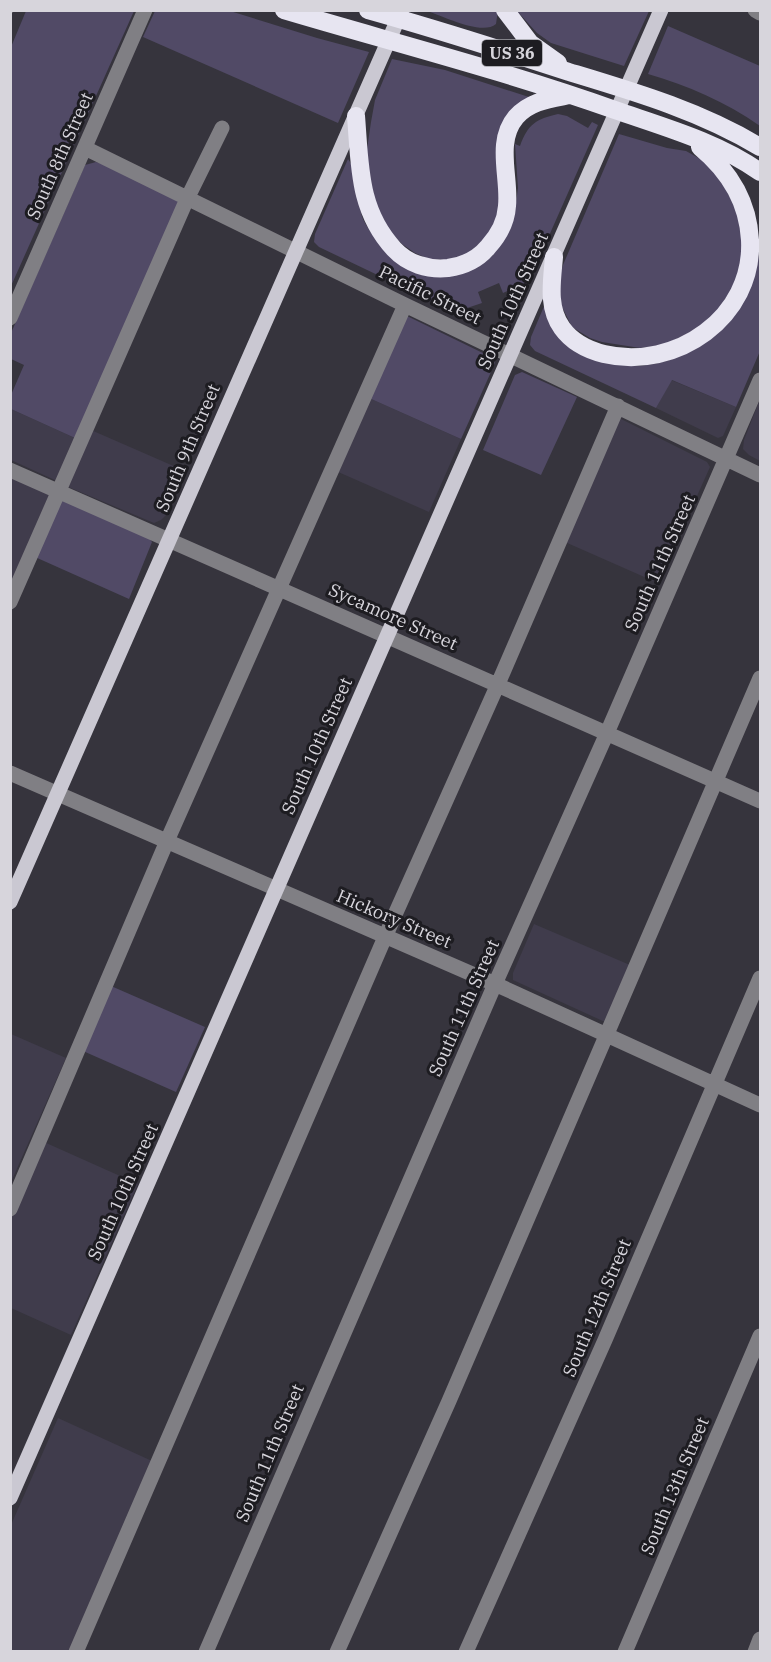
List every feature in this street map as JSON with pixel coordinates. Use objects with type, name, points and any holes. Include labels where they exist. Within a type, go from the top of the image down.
[{"type":"highway","name":"US 36","points":[[284,10],[435,52],[573,95],[715,147],[760,172]]},
{"type":"highway","name":"US 36","points":[[368,10],[669,103],[722,126],[760,147]]},
{"type":"highway","points":[[505,10],[530,43],[577,74]]},
{"type":"highway","points":[[356,116],[365,195],[373,221],[398,253],[410,261],[423,266],[446,268],[473,260],[484,252],[500,232],[507,206],[505,140],[516,118],[536,103],[573,95]]},
{"type":"highway","points":[[554,257],[551,288],[552,304],[556,316],[562,328],[584,347],[615,357],[652,356],[671,352],[686,345],[716,325],[732,305],[744,282],[750,249],[749,230],[739,194],[728,176],[714,159],[687,136]]},
{"type":"main road","name":"South 9th Street","points":[[10,902],[402,10]]},
{"type":"main road","name":"South 10th Street","points":[[10,1498],[661,10]]},
{"type":"street","name":"South 8th Street","points":[[10,318],[146,10]]},
{"type":"street","points":[[756,10],[760,13]]},
{"type":"street","points":[[10,602],[187,198],[222,128]]},
{"type":"street","name":"Pacific Street","points":[[85,148],[760,475]]},
{"type":"street","points":[[10,1209],[167,841],[405,305]]},
{"type":"street","name":"South 11th Street","points":[[206,1652],[760,380]]},
{"type":"street","points":[[76,1652],[618,406]]},
{"type":"street","name":"Sycamore Street","points":[[10,470],[760,801]]},
{"type":"street","points":[[337,1652],[449,1401],[760,678]]},
{"type":"street","name":"Hickory Street","points":[[10,773],[495,984],[760,1105]]},
{"type":"street","name":"South 12th Street","points":[[466,1652],[600,1351],[760,978]]},
{"type":"street","name":"South 13th Street","points":[[625,1652],[760,1336]]},
{"type":"street","points":[[755,1652],[760,1639]]},
{"type":"shaded area","points":[[498,10],[496,24],[482,28],[462,24],[427,11]]},
{"type":"shaded area","points":[[26,11],[134,11],[11,286],[11,47]]},
{"type":"shaded area","points":[[155,11],[230,11],[369,52],[338,123],[143,37]]},
{"type":"shaded area","points":[[517,11],[649,11],[624,66],[551,43],[537,33]]},
{"type":"shaded area","points":[[668,26],[760,66],[760,126],[706,95],[648,74]]},
{"type":"shaded area","points":[[392,59],[445,70],[529,97],[514,111],[501,204],[492,233],[466,255],[446,260],[429,259],[415,253],[402,244],[388,229],[370,194],[366,156],[371,122],[375,100]]},
{"type":"shaded area","points":[[558,114],[567,116],[588,128],[592,122],[598,125],[525,290],[518,286],[503,293],[499,283],[478,292],[482,303],[455,312],[319,247],[314,242],[315,234],[348,159],[356,179],[363,219],[385,250],[472,269],[492,256],[507,235],[514,217],[518,188],[515,144],[520,146],[526,132],[538,121]]},
{"type":"shaded area","points":[[619,134],[686,151],[704,161],[719,176],[742,221],[742,273],[718,310],[704,324],[663,345],[640,348],[590,338],[572,327],[558,299],[558,282],[563,265]]},
{"type":"shaded area","points":[[96,162],[180,202],[75,438],[11,409],[11,395],[24,365],[11,359],[11,333],[85,165]]},
{"type":"shaded area","points":[[760,248],[760,351],[736,407],[672,380],[656,408],[535,351],[530,345],[531,337],[545,304],[554,327],[625,364],[632,366],[656,363],[691,351],[721,330],[733,317],[751,286]]},
{"type":"shaded area","points":[[407,316],[491,357],[495,363],[461,439],[369,398]]},
{"type":"shaded area","points":[[522,372],[577,397],[541,475],[483,450],[515,375]]},
{"type":"shaded area","points":[[671,380],[736,407],[723,436],[718,438],[656,408]]},
{"type":"shaded area","points":[[369,398],[461,439],[429,512],[336,471]]},
{"type":"shaded area","points":[[760,399],[760,461],[743,449],[744,440]]},
{"type":"shaded area","points":[[11,409],[75,438],[57,481],[11,460]]},
{"type":"shaded area","points":[[619,418],[707,462],[710,467],[658,583],[565,542]]},
{"type":"shaded area","points":[[91,430],[185,471],[166,515],[161,520],[154,523],[66,486]]},
{"type":"shaded area","points":[[11,477],[52,495],[11,591]]},
{"type":"shaded area","points":[[61,499],[148,537],[152,542],[129,599],[35,557]]},
{"type":"shaded area","points":[[534,924],[630,965],[605,1022],[513,980],[513,973]]},
{"type":"shaded area","points":[[111,986],[205,1027],[176,1092],[83,1051]]},
{"type":"shaded area","points":[[11,1034],[66,1058],[11,1182]]},
{"type":"shaded area","points":[[44,1142],[138,1184],[71,1335],[11,1308],[11,1218]]},
{"type":"shaded area","points":[[58,1418],[152,1461],[69,1651],[11,1652],[11,1525]]}]
